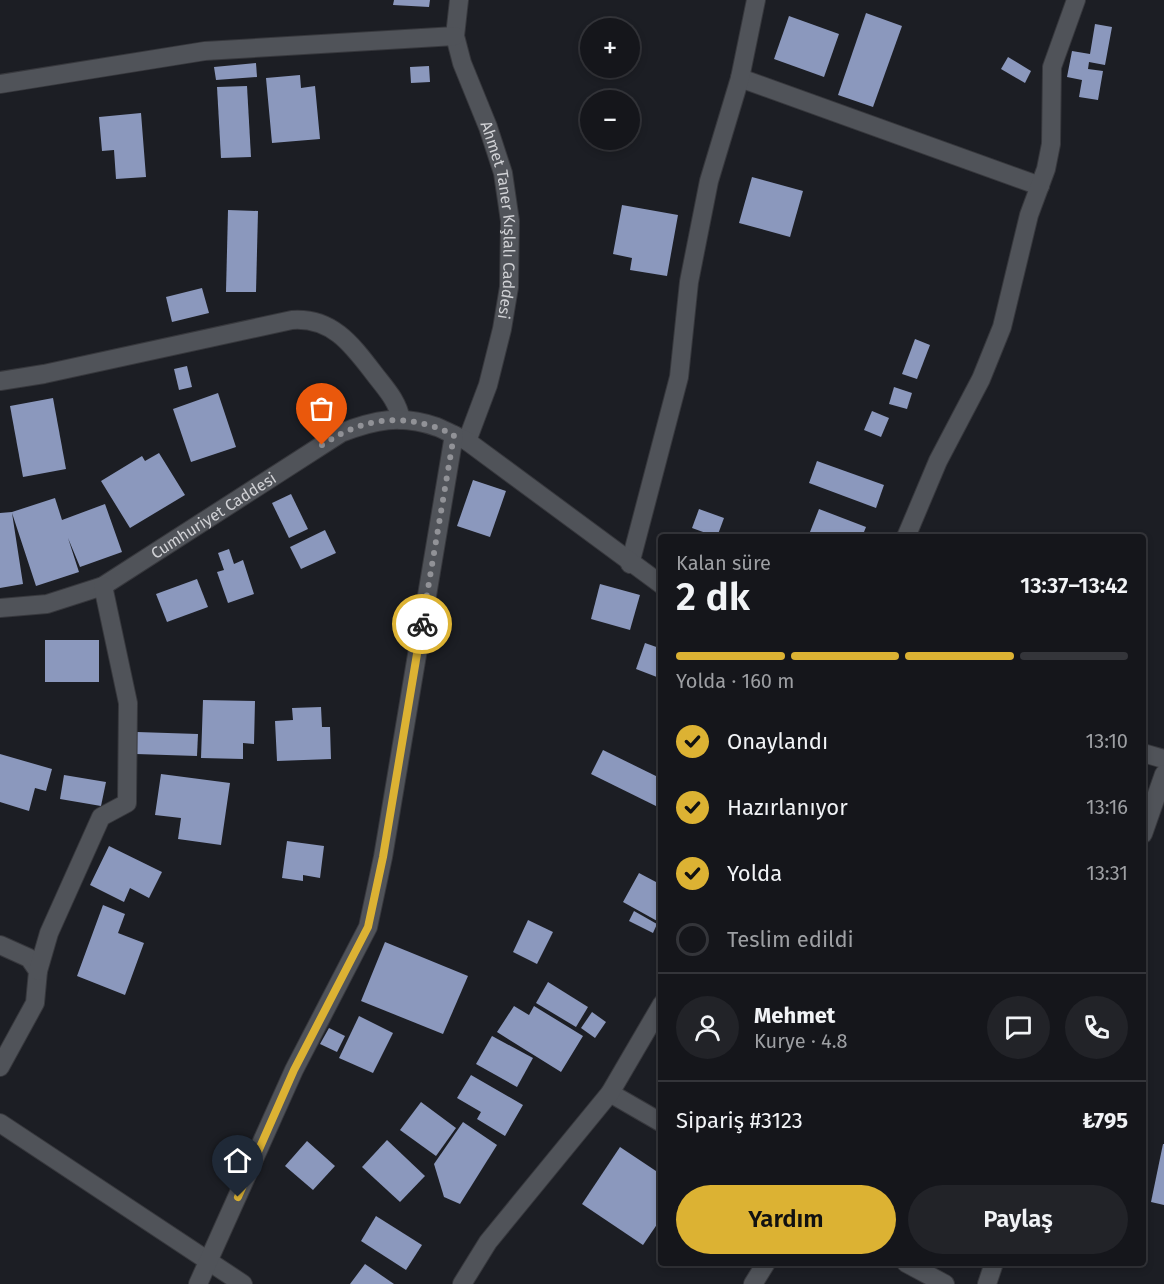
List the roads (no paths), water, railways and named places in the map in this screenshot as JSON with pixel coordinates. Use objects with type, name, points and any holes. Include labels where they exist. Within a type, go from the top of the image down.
[{"type":"street","name":"Ahmet Taner Kışlalı Caddesi","points":[[198,1284],[294,1070],[368,927],[460,438],[488,385],[502,329],[509,287],[510,221],[503,173],[488,127],[462,63],[455,36],[459,0]]},
{"type":"street","points":[[630,564],[679,377],[689,282],[710,181],[740,78],[756,0]]},
{"type":"street","points":[[907,534],[938,461],[981,380],[1002,327],[1029,215],[1052,144],[1052,67],[1076,0]]},
{"type":"street","points":[[0,84],[205,51],[455,36]]},
{"type":"street","points":[[740,78],[1040,186]]},
{"type":"street","points":[[0,381],[291,320],[306,319],[326,326],[350,343],[392,396],[399,410],[400,420]]},
{"type":"street","name":"Cumhuriyet Caddesi","points":[[0,608],[47,604],[103,585],[340,433],[370,422],[400,420],[437,427],[460,438],[658,582]]},
{"type":"street","points":[[0,1067],[35,1004],[38,970],[49,933],[101,817],[127,802],[128,703],[103,585]]},
{"type":"street","points":[[1146,754],[1164,759]]},
{"type":"street","points":[[1146,825],[1164,774]]},
{"type":"street","points":[[0,945],[28,958],[38,970]]},
{"type":"street","points":[[462,1284],[488,1242],[610,1093],[658,1011]]},
{"type":"street","points":[[610,1093],[658,1121]]},
{"type":"street","points":[[0,1123],[243,1284]]},
{"type":"street","points":[[753,1284],[764,1266]]},
{"type":"street","points":[[912,1266],[945,1284]]},
{"type":"street","points":[[987,1284],[993,1266]]}]
